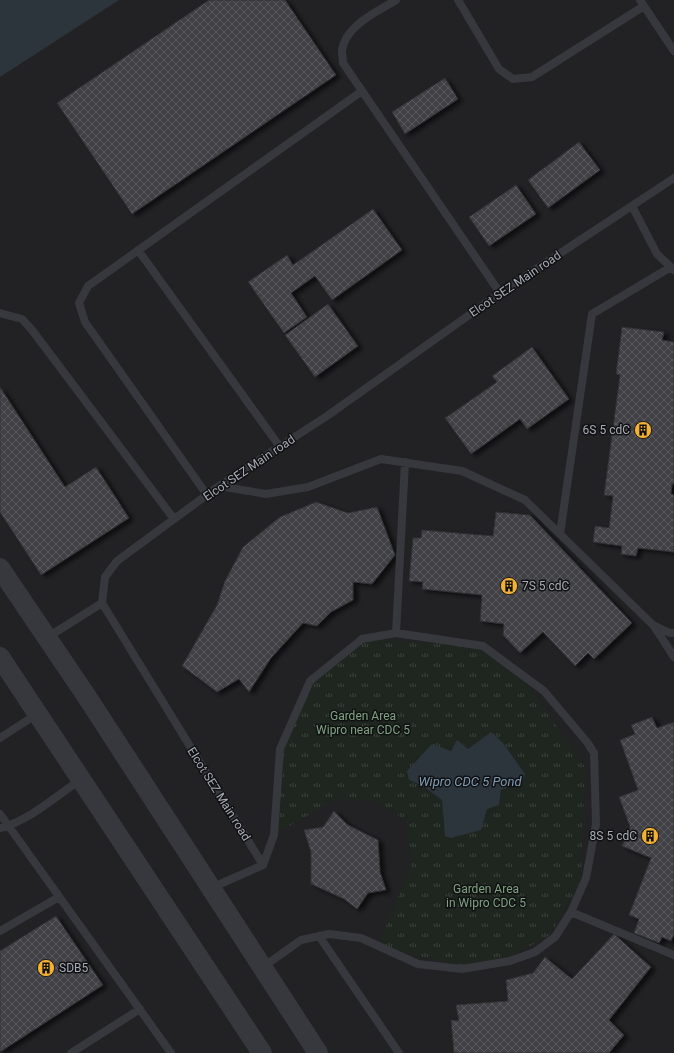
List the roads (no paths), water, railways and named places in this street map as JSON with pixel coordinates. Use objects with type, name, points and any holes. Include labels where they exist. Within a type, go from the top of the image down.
[{"type":"street","points":[[0,568],[318,1053]]},
{"type":"street","points":[[0,657],[262,1053]]},
{"type":"lane","points":[[396,0],[364,19],[350,34],[342,50],[343,63],[500,293]]},
{"type":"lane","points":[[458,0],[499,69],[513,79],[532,77],[642,3],[674,51]]},
{"type":"lane","points":[[207,495],[85,322],[79,303],[88,286],[362,91]]},
{"type":"lane","name":"Elcot SEZ Main road","points":[[263,865],[102,603],[105,577],[117,561],[219,486],[327,416],[500,293],[674,178]]},
{"type":"lane","points":[[560,534],[592,314],[672,268],[658,254],[632,206]]},
{"type":"lane","points":[[138,250],[280,447]]},
{"type":"lane","points":[[0,313],[22,319],[32,330],[174,519]]},
{"type":"lane","points":[[219,486],[266,494],[308,487],[381,459],[462,471],[525,500],[653,625],[674,657]]},
{"type":"lane","points":[[396,633],[405,462]]},
{"type":"lane","points":[[47,638],[102,603]]},
{"type":"lane","points":[[653,625],[670,633],[674,633]]},
{"type":"lane","points":[[211,888],[263,865],[274,835],[280,749],[310,681],[362,639],[396,633],[483,646],[544,691],[587,742],[594,753],[596,824],[586,878],[571,912],[555,937],[535,952],[510,961],[462,969],[418,964],[361,938],[329,934],[301,940],[262,967]]},
{"type":"lane","points":[[0,738],[37,714]]},
{"type":"lane","points":[[4,827],[32,813],[80,780]]},
{"type":"lane","points":[[0,814],[4,827],[59,897],[171,1053]]},
{"type":"lane","points":[[0,931],[59,897]]},
{"type":"lane","points":[[571,912],[674,955]]},
{"type":"lane","points":[[319,936],[399,1053]]},
{"type":"lane","points":[[71,1053],[140,1009]]},
{"type":"water","points":[[0,0],[119,0],[0,77]]},
{"type":"water","name":"Wipro CDC 5 Pond","points":[[491,732],[503,743],[525,774],[522,782],[501,790],[499,805],[487,809],[481,830],[451,838],[445,836],[442,800],[423,786],[409,780],[407,771],[432,744],[451,751],[457,740],[468,749]]},
{"type":"place","name":"6S 5 cdC","points":[[643,430]]},
{"type":"place","name":"7S 5 cdC","points":[[509,586]]},
{"type":"place","name":"8S 5 cdC","points":[[650,836]]},
{"type":"place","name":"SDB5","points":[[46,968]]},
{"type":"park label","name":"Garden Area Wipro near CDC 5","points":[[363,723]]},
{"type":"park label","name":"Garden Area in Wipro CDC 5","points":[[486,896]]}]
